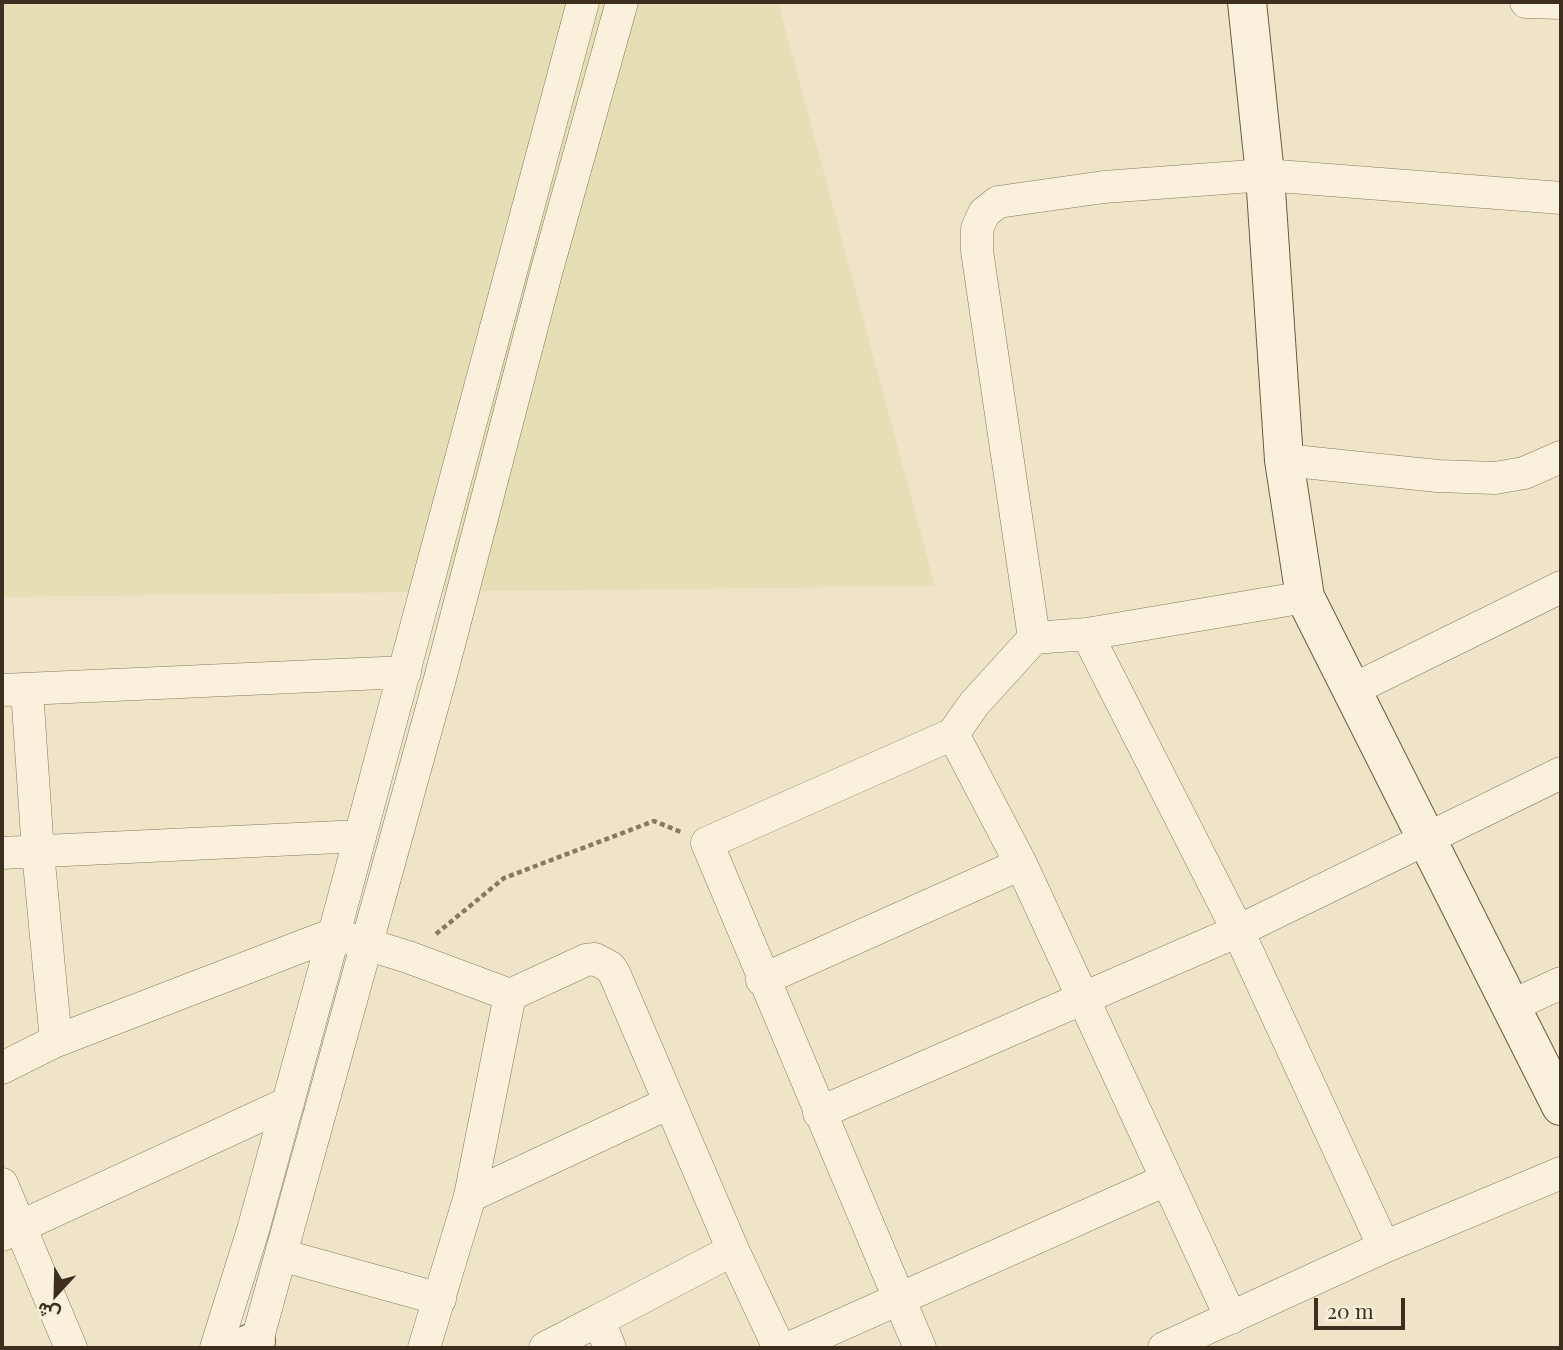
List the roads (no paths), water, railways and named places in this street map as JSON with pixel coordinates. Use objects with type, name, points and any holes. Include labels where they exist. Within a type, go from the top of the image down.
[{"type":"street","points":[[216,1348],[288,1103],[583,2]]},
{"type":"street","points":[[250,1346],[281,1255],[441,675],[546,273],[622,2]]},
{"type":"street","points":[[1247,2],[1265,175],[1284,460],[1305,597],[1561,1106]]},
{"type":"street","points":[[1526,2],[1561,4]]},
{"type":"street","points":[[1034,638],[977,251],[976,229],[985,213],[998,202],[1104,187],[1265,175],[1561,198]]},
{"type":"street","points":[[1284,460],[1438,477],[1495,478],[1524,473],[1561,457]]},
{"type":"street","points":[[1350,691],[1561,587]]},
{"type":"street","points":[[920,1348],[762,980],[707,843],[953,734],[974,704],[1034,638],[1087,634],[1305,597]]},
{"type":"street","points":[[1087,634],[1238,931],[1384,1247]]},
{"type":"street","points":[[56,1041],[38,852],[14,690],[405,672]]},
{"type":"street","points":[[953,734],[1021,864],[1084,996],[1231,1318]]},
{"type":"street","points":[[819,1113],[1238,931],[1561,773]]},
{"type":"street","points":[[2,853],[360,836]]},
{"type":"street","points":[[762,980],[1021,864]]},
{"type":"street","points":[[2,1068],[56,1041],[334,934],[408,957],[510,995],[586,960],[595,959],[610,967],[733,1251],[779,1348]]},
{"type":"street","points":[[1509,1007],[1561,983]]},
{"type":"street","points":[[424,1348],[470,1196],[510,995]]},
{"type":"street","points":[[11,1230],[288,1103]]},
{"type":"street","points":[[470,1196],[669,1103]]},
{"type":"street","points":[[1164,1348],[1384,1247],[1561,1172]]},
{"type":"street","points":[[789,1348],[1166,1180]]},
{"type":"street","points":[[2,1184],[11,1230],[71,1348]]},
{"type":"street","points":[[545,1348],[604,1334],[733,1251]]},
{"type":"street","points":[[281,1255],[440,1299]]}]
